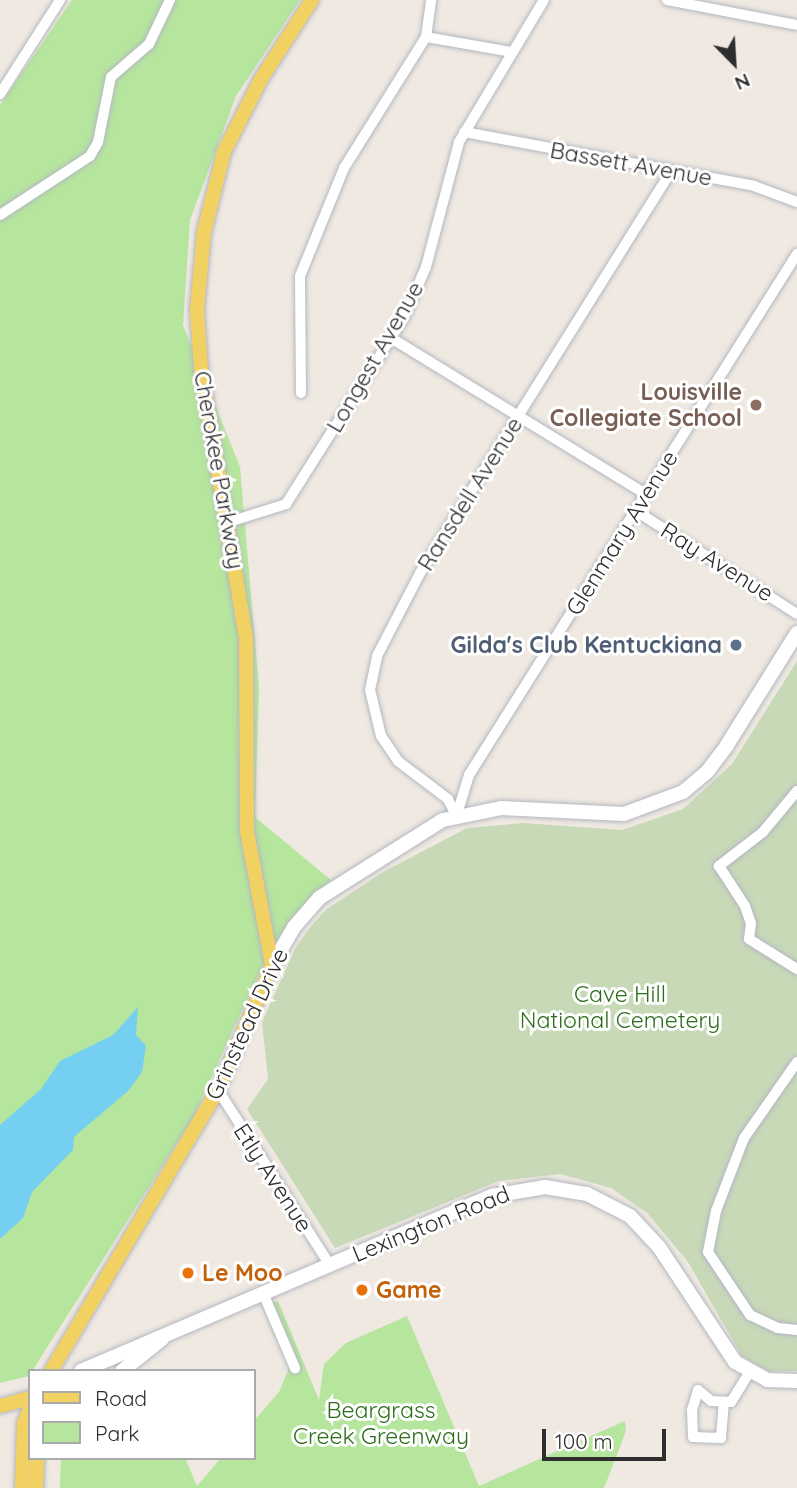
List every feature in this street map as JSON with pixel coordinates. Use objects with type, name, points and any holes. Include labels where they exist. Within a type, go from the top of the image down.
[{"type":"main road","name":"Cherokee Parkway","points":[[272,965],[247,831],[248,663],[229,522],[198,336],[204,232],[219,166],[239,118],[312,0]]},
{"type":"main road","name":"Grinstead Drive","points":[[52,1369],[218,1090],[272,965],[294,927],[319,898],[360,869],[457,816],[501,808],[612,816],[672,799],[716,761],[797,633]]},
{"type":"main road","name":"Lexington Road","points":[[86,1369],[162,1339],[492,1196],[532,1187],[572,1190],[614,1206],[642,1227],[724,1351],[749,1373],[773,1381],[797,1381]]},
{"type":"main road","name":"Lexington Road","points":[[124,1369],[162,1339]]},
{"type":"main road","points":[[0,1406],[28,1399]]},
{"type":"main road","points":[[22,1488],[24,1423],[28,1414]]},
{"type":"main road","points":[[36,1488],[37,1460]]},
{"type":"street","points":[[0,94],[60,0]]},
{"type":"street","points":[[0,215],[90,156],[98,142],[111,77],[144,50],[170,0]]},
{"type":"street","points":[[301,393],[300,276],[344,168],[426,37],[431,0]]},
{"type":"street","name":"Longest Avenue","points":[[229,522],[286,504],[391,338],[426,267],[444,183],[464,132],[544,0]]},
{"type":"street","points":[[667,0],[797,25]]},
{"type":"street","points":[[426,37],[512,52]]},
{"type":"street","name":"Bassett Avenue","points":[[464,132],[754,187],[797,202]]},
{"type":"street","name":"Ransdell Avenue","points":[[457,816],[448,799],[412,774],[386,745],[373,713],[371,678],[391,621],[671,171]]},
{"type":"street","name":"Glenmary Avenue","points":[[457,816],[469,775],[797,254]]},
{"type":"street","name":"Ray Avenue","points":[[391,338],[647,495]]},
{"type":"street","name":"Ray Avenue","points":[[636,512],[797,614]]},
{"type":"street","points":[[797,791],[763,832],[719,866],[745,906],[751,923],[749,939],[797,969]]},
{"type":"street","points":[[797,1062],[744,1138],[716,1211],[708,1252],[750,1315],[778,1328],[797,1330]]},
{"type":"street","name":"Etly Avenue","points":[[218,1090],[330,1265]]},
{"type":"street","points":[[263,1293],[295,1368]]},
{"type":"street","points":[[724,1402],[721,1438],[693,1437],[692,1410],[698,1390],[711,1401],[731,1402],[749,1373]]},
{"type":"green space","points":[[72,0],[300,0],[236,96],[190,220],[183,325],[240,467],[259,687],[255,817],[331,880],[287,926],[258,975],[194,1116],[33,1369],[28,1369],[28,1376],[0,1383],[0,105]]},
{"type":"green space","name":"Cave Hill National Cemetery","points":[[797,661],[797,1371],[767,1371],[742,1356],[688,1262],[647,1213],[611,1188],[560,1174],[499,1181],[335,1248],[247,1109],[268,1079],[262,1022],[296,947],[311,926],[327,909],[383,872],[467,828],[523,823],[622,830],[683,809],[732,764]]},
{"type":"green space","name":"Beargrass Creek Greenway","points":[[278,1301],[319,1400],[324,1364],[346,1343],[407,1316],[479,1486],[625,1421],[626,1431],[604,1488],[60,1488],[61,1460],[186,1460],[197,1486],[219,1460],[256,1460],[256,1419],[279,1392],[290,1366],[264,1306]]},
{"type":"water","points":[[138,1007],[136,1035],[146,1046],[142,1072],[128,1091],[74,1137],[73,1150],[32,1192],[23,1218],[0,1239],[0,1125],[41,1089],[60,1061],[113,1035]]},
{"type":"place","name":"Louisville Collegiate School","points":[[756,405]]},
{"type":"place","name":"Gilda's Club Kentuckiana","points":[[736,645]]},
{"type":"place","name":"Le Moo","points":[[188,1273]]},
{"type":"place","name":"Game","points":[[362,1290]]}]
